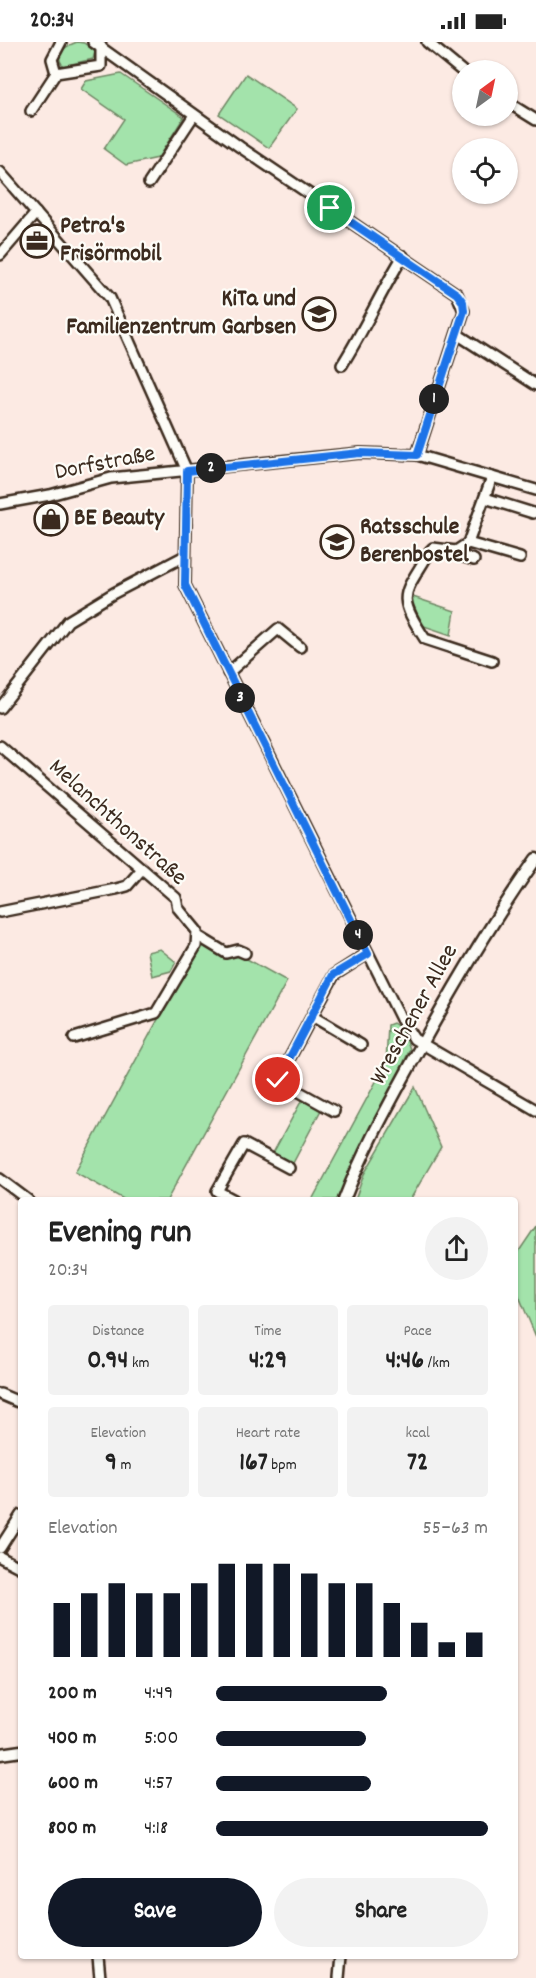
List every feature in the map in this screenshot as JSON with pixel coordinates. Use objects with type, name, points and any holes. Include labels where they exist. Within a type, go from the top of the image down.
[{"type":"street","points":[[56,73],[52,59],[61,42]]},
{"type":"street","points":[[427,42],[452,63]]},
{"type":"street","points":[[31,111],[56,73],[101,66],[103,57],[99,44]]},
{"type":"street","points":[[99,44],[120,63],[194,115],[457,294],[463,302],[464,311],[417,455]]},
{"type":"street","points":[[518,109],[536,120]]},
{"type":"street","points":[[149,183],[194,115]]},
{"type":"street","points":[[0,172],[110,298],[187,471],[183,557],[185,585],[410,1035],[536,1110]]},
{"type":"street","points":[[0,255],[36,213]]},
{"type":"street","points":[[342,365],[365,329],[382,290],[403,256]]},
{"type":"street","points":[[457,334],[536,385]]},
{"type":"street","name":"Dorfstraße","points":[[0,504],[50,495],[111,478],[360,453],[417,455],[536,490]]},
{"type":"street","points":[[492,477],[468,543],[456,551],[433,549],[430,551],[407,590],[405,607],[425,639],[492,661]]},
{"type":"street","points":[[485,498],[533,513]]},
{"type":"street","points":[[468,543],[520,558]]},
{"type":"street","points":[[456,551],[458,555],[474,560]]},
{"type":"street","points":[[0,708],[68,621],[114,593],[183,557]]},
{"type":"street","points":[[228,673],[278,629],[300,647]]},
{"type":"street","name":"Melanchthonstraße","points":[[0,746],[176,898],[178,908],[196,927],[198,936],[226,952],[238,950],[245,953]]},
{"type":"street","name":"Wreschener Allee","points":[[345,1197],[363,1154],[422,1044],[497,913],[536,859]]},
{"type":"street","points":[[0,912],[127,886],[142,868]]},
{"type":"street","points":[[74,1038],[156,1013],[196,946],[198,936]]},
{"type":"street","points":[[334,1111],[278,1080],[333,975],[368,954]]},
{"type":"street","points":[[312,1016],[361,1045]]},
{"type":"street","points":[[216,1195],[244,1143],[289,1168]]},
{"type":"street","points":[[0,1179],[24,1197]]},
{"type":"street","points":[[0,1394],[18,1402]]},
{"type":"street","points":[[0,1548],[18,1520]]},
{"type":"street","points":[[0,1557],[18,1566]]},
{"type":"street","points":[[0,1754],[18,1751]]},
{"type":"street","points":[[98,1959],[100,1978]]},
{"type":"street","points":[[339,1978],[341,1959]]},
{"type":"green space","points":[[77,42],[84,43],[95,52],[93,59],[63,66],[60,54],[65,48]]},
{"type":"green space","points":[[121,74],[184,117],[158,158],[126,165],[104,149],[124,119],[81,89],[86,81]]},
{"type":"green space","points":[[246,74],[297,109],[269,148],[219,114]]},
{"type":"green space","points":[[410,596],[455,611],[451,635],[421,625],[410,606]]},
{"type":"green space","points":[[204,943],[238,954],[287,981],[169,1197],[120,1197],[75,1172],[168,1001]]},
{"type":"green space","points":[[160,949],[176,962],[171,971],[152,976],[147,952]]},
{"type":"green space","points":[[393,1023],[402,1029],[410,1049],[341,1197],[314,1197],[386,1063],[388,1025]]},
{"type":"green space","points":[[415,1087],[441,1147],[412,1197],[356,1197],[364,1174]]},
{"type":"green space","points":[[303,1098],[322,1108],[292,1165],[272,1155]]},
{"type":"green space","points":[[536,1226],[536,1337],[518,1294],[518,1253]]},
{"type":"place","name":"Petra's Frisörmobil","points":[[37,241]]},
{"type":"place","name":"KiTa und Familienzentrum Garbsen","points":[[319,314]]},
{"type":"place","name":"BE Beauty","points":[[51,519]]},
{"type":"place","name":"Ratsschule Berenbostel","points":[[337,542]]},
{"type":"route","points":[[278,1080],[333,975],[368,954],[185,585],[183,557],[187,471],[360,453],[417,455],[464,311],[463,302],[457,294],[330,208]]}]
